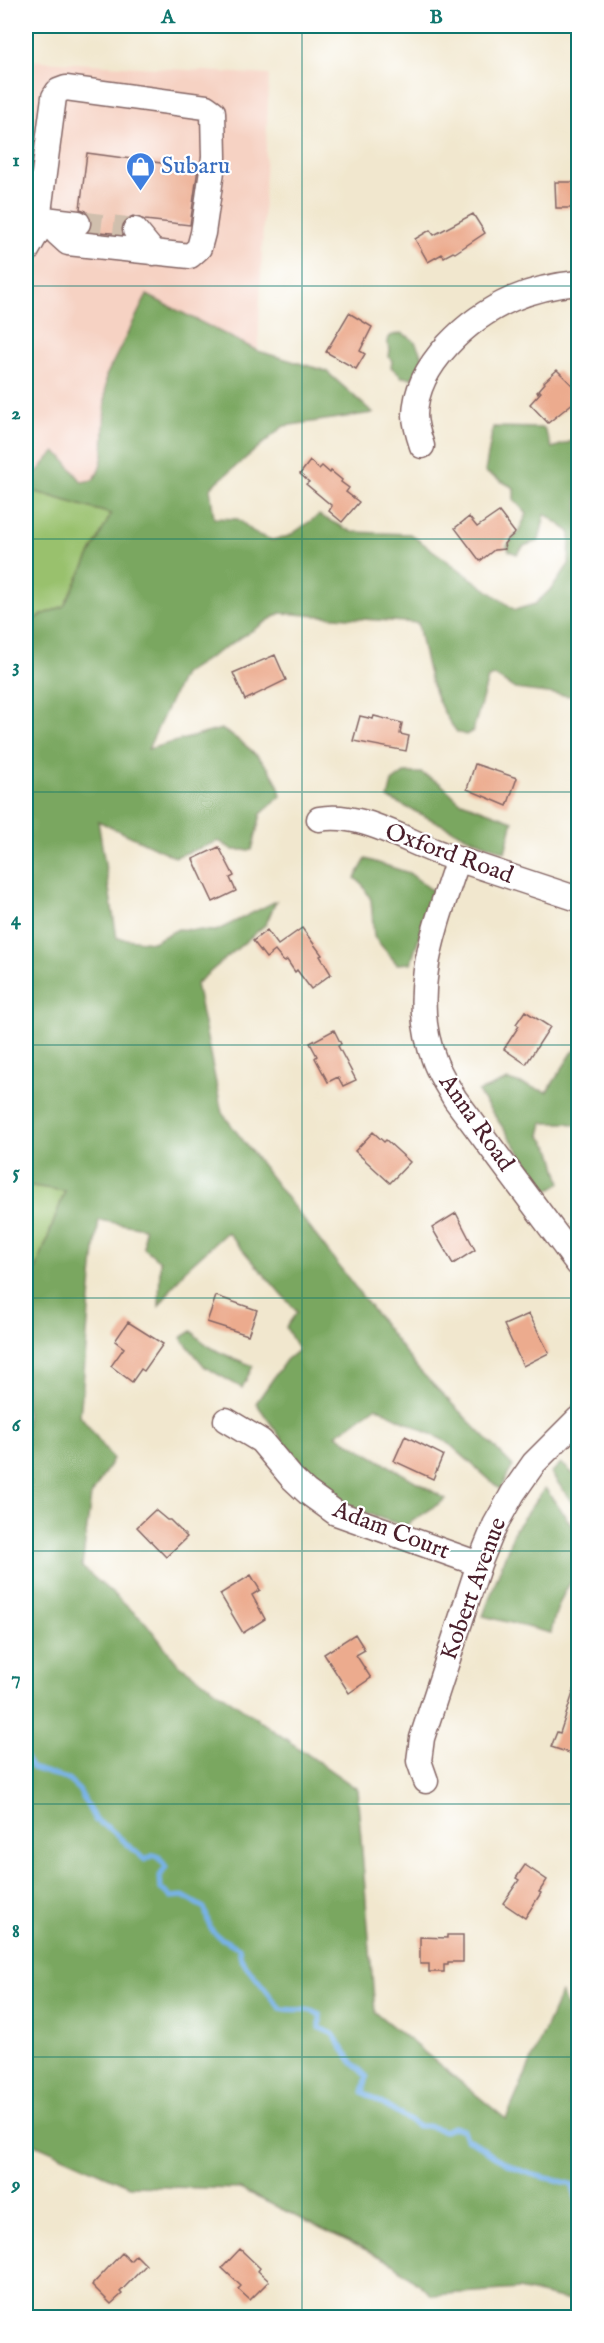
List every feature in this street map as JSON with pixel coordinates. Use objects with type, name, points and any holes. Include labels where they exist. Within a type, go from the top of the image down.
[{"type":"street","points":[[26,252],[37,213],[54,97],[58,91],[66,88],[208,108],[214,115],[214,157],[201,245],[197,252],[187,257],[68,243],[37,213]]},
{"type":"street","points":[[37,213],[78,223]]},
{"type":"street","points":[[135,230],[154,253]]},
{"type":"street","points":[[422,446],[415,418],[418,397],[430,370],[452,342],[487,312],[511,300],[549,286],[579,283]]},
{"type":"street","name":"Oxford Road","points":[[319,819],[339,816],[364,823],[458,859],[579,899]]},
{"type":"street","name":"Anna Road","points":[[458,859],[428,951],[424,973],[424,1022],[432,1054],[455,1099],[579,1264]]},
{"type":"street","name":"Kobert Avenue","points":[[426,1781],[419,1761],[422,1738],[479,1564],[495,1524],[517,1487],[543,1453],[579,1419]]},
{"type":"street","name":"Adam Court","points":[[226,1420],[261,1441],[292,1478],[336,1513],[479,1564]]},
{"type":"shaded area","points":[[26,60],[269,75],[258,351],[147,295],[106,376],[103,456],[98,473],[93,480],[82,482],[62,457],[47,458],[40,471],[26,478]]},
{"type":"green space","points":[[147,295],[258,351],[326,371],[373,413],[284,426],[210,488],[214,518],[238,519],[256,534],[272,540],[289,536],[319,515],[352,532],[410,534],[515,610],[535,604],[553,587],[569,564],[570,532],[545,514],[539,541],[524,546],[517,554],[509,551],[507,546],[518,532],[527,514],[514,500],[514,488],[485,472],[493,427],[544,428],[552,448],[578,439],[578,697],[515,689],[495,676],[488,678],[473,731],[466,735],[457,732],[441,708],[427,666],[418,623],[280,613],[183,674],[148,749],[221,729],[240,741],[258,757],[273,776],[281,796],[261,814],[252,850],[233,850],[219,841],[175,857],[98,821],[117,938],[153,942],[178,929],[216,931],[276,901],[266,924],[196,984],[222,1113],[417,1368],[513,1466],[500,1489],[447,1442],[376,1407],[336,1435],[446,1499],[405,1526],[356,1509],[329,1493],[299,1462],[256,1403],[286,1360],[298,1350],[286,1327],[297,1312],[227,1232],[185,1270],[159,1306],[160,1261],[144,1248],[144,1228],[99,1220],[80,1415],[113,1459],[91,1496],[82,1567],[146,1623],[177,1663],[357,1789],[375,2012],[506,2119],[561,1993],[578,2031],[578,2060],[568,2105],[578,2107],[578,2303],[519,2289],[432,2295],[391,2262],[240,2189],[130,2186],[26,2140],[26,1297],[65,1191],[26,1185],[26,622],[64,606],[111,514],[26,489],[26,478],[38,470],[55,452],[62,457],[82,482],[93,480],[98,473],[103,456],[106,376]]},
{"type":"green space","points":[[401,333],[416,343],[424,359],[412,378],[402,377],[391,367],[392,361],[389,357],[390,349],[387,342],[390,336]]},
{"type":"green space","points":[[26,489],[111,514],[64,606],[26,622]]},
{"type":"green space","points":[[404,773],[421,773],[440,783],[459,801],[513,821],[505,852],[463,835],[388,798],[392,782]]},
{"type":"green space","points":[[366,859],[409,873],[433,891],[411,963],[397,964],[374,937],[371,900],[362,884],[355,878]]},
{"type":"green space","points":[[578,1048],[578,1126],[568,1123],[543,1123],[540,1135],[552,1151],[561,1183],[547,1191],[478,1092],[508,1080],[547,1092],[572,1053]]},
{"type":"green space","points":[[26,1185],[65,1191],[26,1297]]},
{"type":"green space","points":[[192,1331],[212,1348],[253,1366],[242,1388],[205,1367],[181,1338]]},
{"type":"green space","points":[[561,1463],[578,1478],[578,1511],[551,1473]]},
{"type":"green space","points":[[545,1488],[578,1534],[578,1573],[560,1601],[551,1633],[483,1616],[515,1529]]},
{"type":"building","name":"Subaru","points":[[87,153],[198,168],[190,225],[145,220],[133,216],[126,219],[122,225],[122,234],[90,231],[91,217],[86,211],[80,209]]},
{"type":"building","points":[[555,182],[573,182],[574,188],[579,188],[579,208],[556,208]]},
{"type":"building","points":[[473,214],[485,233],[455,253],[444,257],[442,254],[428,262],[415,239],[430,230],[434,235]]},
{"type":"building","points":[[349,313],[372,327],[360,351],[365,354],[356,369],[326,352]]},
{"type":"building","points":[[557,370],[579,392],[579,398],[548,423],[530,404],[541,392],[539,390],[544,382]]},
{"type":"building","points":[[310,461],[319,469],[322,466],[342,480],[341,482],[349,488],[346,492],[359,502],[342,522],[329,511],[332,506],[306,484],[309,482],[300,474]]},
{"type":"building","points":[[499,512],[515,533],[504,544],[505,549],[494,550],[480,561],[455,528],[469,517],[477,527]]},
{"type":"building","points":[[275,655],[286,680],[245,700],[233,673]]},
{"type":"building","points":[[360,716],[373,719],[374,716],[402,723],[400,734],[409,736],[406,751],[353,741]]},
{"type":"building","points":[[475,764],[517,778],[507,806],[467,789]]},
{"type":"building","points":[[219,847],[234,876],[230,878],[236,891],[213,902],[193,859]]},
{"type":"building","points":[[302,928],[322,955],[320,956],[331,974],[311,989],[287,960],[284,962],[275,951],[266,958],[253,941],[267,930],[278,945]]},
{"type":"building","points":[[525,1011],[550,1027],[526,1064],[504,1049],[519,1026],[516,1024]]},
{"type":"building","points":[[334,1030],[341,1044],[338,1046],[356,1080],[343,1086],[338,1077],[328,1082],[310,1043]]},
{"type":"building","points":[[373,1132],[384,1142],[386,1140],[410,1162],[390,1183],[355,1151]]},
{"type":"building","points":[[456,1213],[475,1250],[453,1264],[432,1228]]},
{"type":"building","points":[[216,1296],[257,1310],[248,1335],[207,1322]]},
{"type":"building","points":[[529,1314],[549,1353],[523,1366],[504,1325]]},
{"type":"building","points":[[128,1322],[163,1344],[144,1371],[141,1369],[132,1382],[111,1366],[124,1348],[115,1341]]},
{"type":"building","points":[[405,1436],[443,1455],[433,1479],[394,1461]]},
{"type":"building","points":[[155,1510],[170,1520],[187,1537],[166,1557],[137,1527]]},
{"type":"building","points":[[251,1575],[260,1590],[252,1595],[265,1619],[243,1633],[220,1594]]},
{"type":"building","points":[[355,1634],[365,1650],[356,1655],[371,1678],[349,1693],[324,1654]]},
{"type":"building","points":[[576,1684],[579,1684],[579,1756],[551,1747],[557,1732],[560,1733]]},
{"type":"building","points":[[525,1865],[547,1880],[525,1918],[503,1903],[519,1880],[516,1878]]},
{"type":"building","points":[[447,1935],[463,1935],[463,1962],[448,1962],[448,1965],[444,1965],[444,1972],[429,1972],[429,1964],[420,1964],[420,1937],[447,1938]]},
{"type":"building","points":[[240,2249],[260,2268],[258,2271],[269,2281],[250,2300],[238,2289],[241,2286],[222,2268]]},
{"type":"building","points":[[122,2253],[130,2261],[136,2255],[146,2265],[111,2304],[92,2285]]},
{"type":"waterway","points":[[26,1758],[32,1768],[67,1779],[79,1790],[95,1820],[109,1828],[145,1860],[154,1855],[159,1857],[166,1867],[160,1876],[161,1889],[171,1897],[183,1896],[204,1908],[212,1931],[239,1948],[241,1959],[280,2008],[309,2010],[320,2015],[320,2028],[333,2034],[352,2062],[367,2077],[363,2092],[418,2126],[445,2131],[453,2127],[463,2130],[466,2139],[511,2166],[572,2185],[578,2203]]},
{"type":"tunnel","points":[[78,223],[135,230]]},
{"type":"place","name":"Subaru","points":[[140,192]]}]
